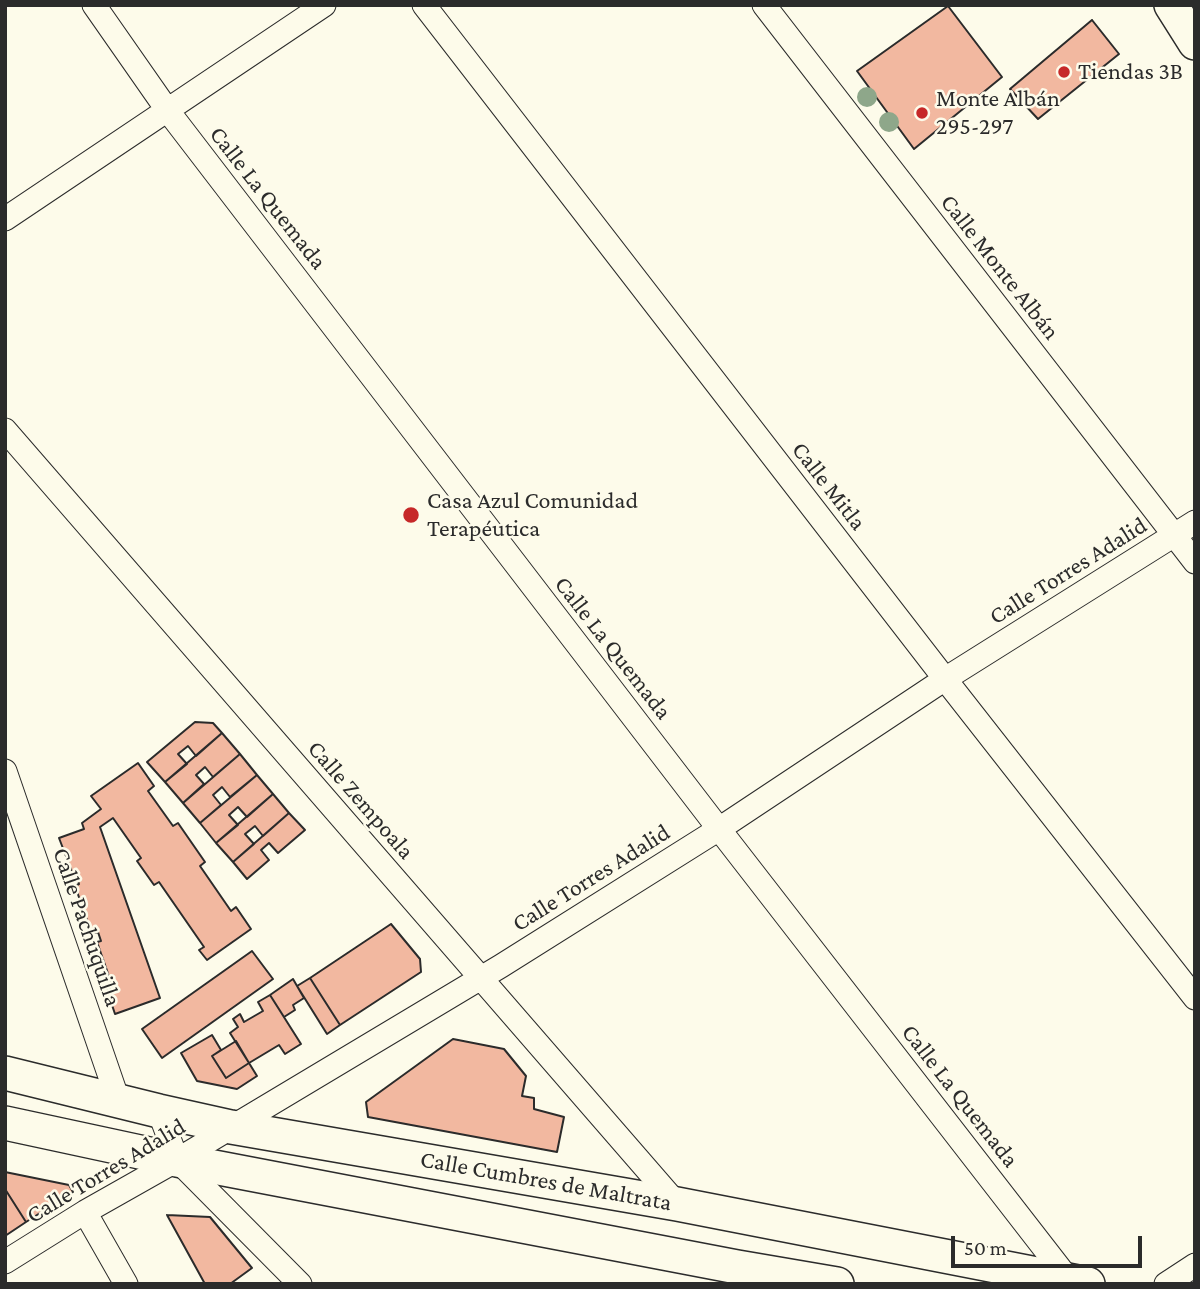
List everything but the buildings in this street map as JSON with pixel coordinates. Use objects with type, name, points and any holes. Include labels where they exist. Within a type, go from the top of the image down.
[{"type":"main road","points":[[1171,5],[1195,43]]},
{"type":"main road","name":"Calle Cumbres de Maltrata","points":[[5,1073],[231,1127],[677,1203],[1077,1283]]},
{"type":"main road","name":"Calle Cumbres de Maltrata","points":[[5,1123],[744,1275],[837,1284]]},
{"type":"street","name":"Calle La Quemada","points":[[94,5],[168,111],[719,829],[1077,1283]]},
{"type":"street","points":[[5,219],[324,5]]},
{"type":"street","name":"Calle Mitla","points":[[424,5],[1195,998]]},
{"type":"street","name":"Calle Monte Albán","points":[[764,5],[1195,562]]},
{"type":"street","name":"Calle Zempoala","points":[[5,430],[677,1203]]},
{"type":"street","name":"Calle Torres Adalid","points":[[5,1262],[481,979],[719,829],[945,679],[1195,522]]},
{"type":"street","name":"Calle Pachuquilla","points":[[5,771],[118,1100]]},
{"type":"street","points":[[159,1111],[177,1160],[300,1284]]},
{"type":"street","points":[[85,1212],[126,1284]]},
{"type":"street","points":[[1166,1284],[1195,1265]]},
{"type":"place","name":"Tiendas 3B","points":[[1064,72]]},
{"type":"place","name":"Monte Albán 295-297","points":[[922,113]]},
{"type":"place","name":"Casa Azul Comunidad Terapéutica","points":[[411,515]]}]
